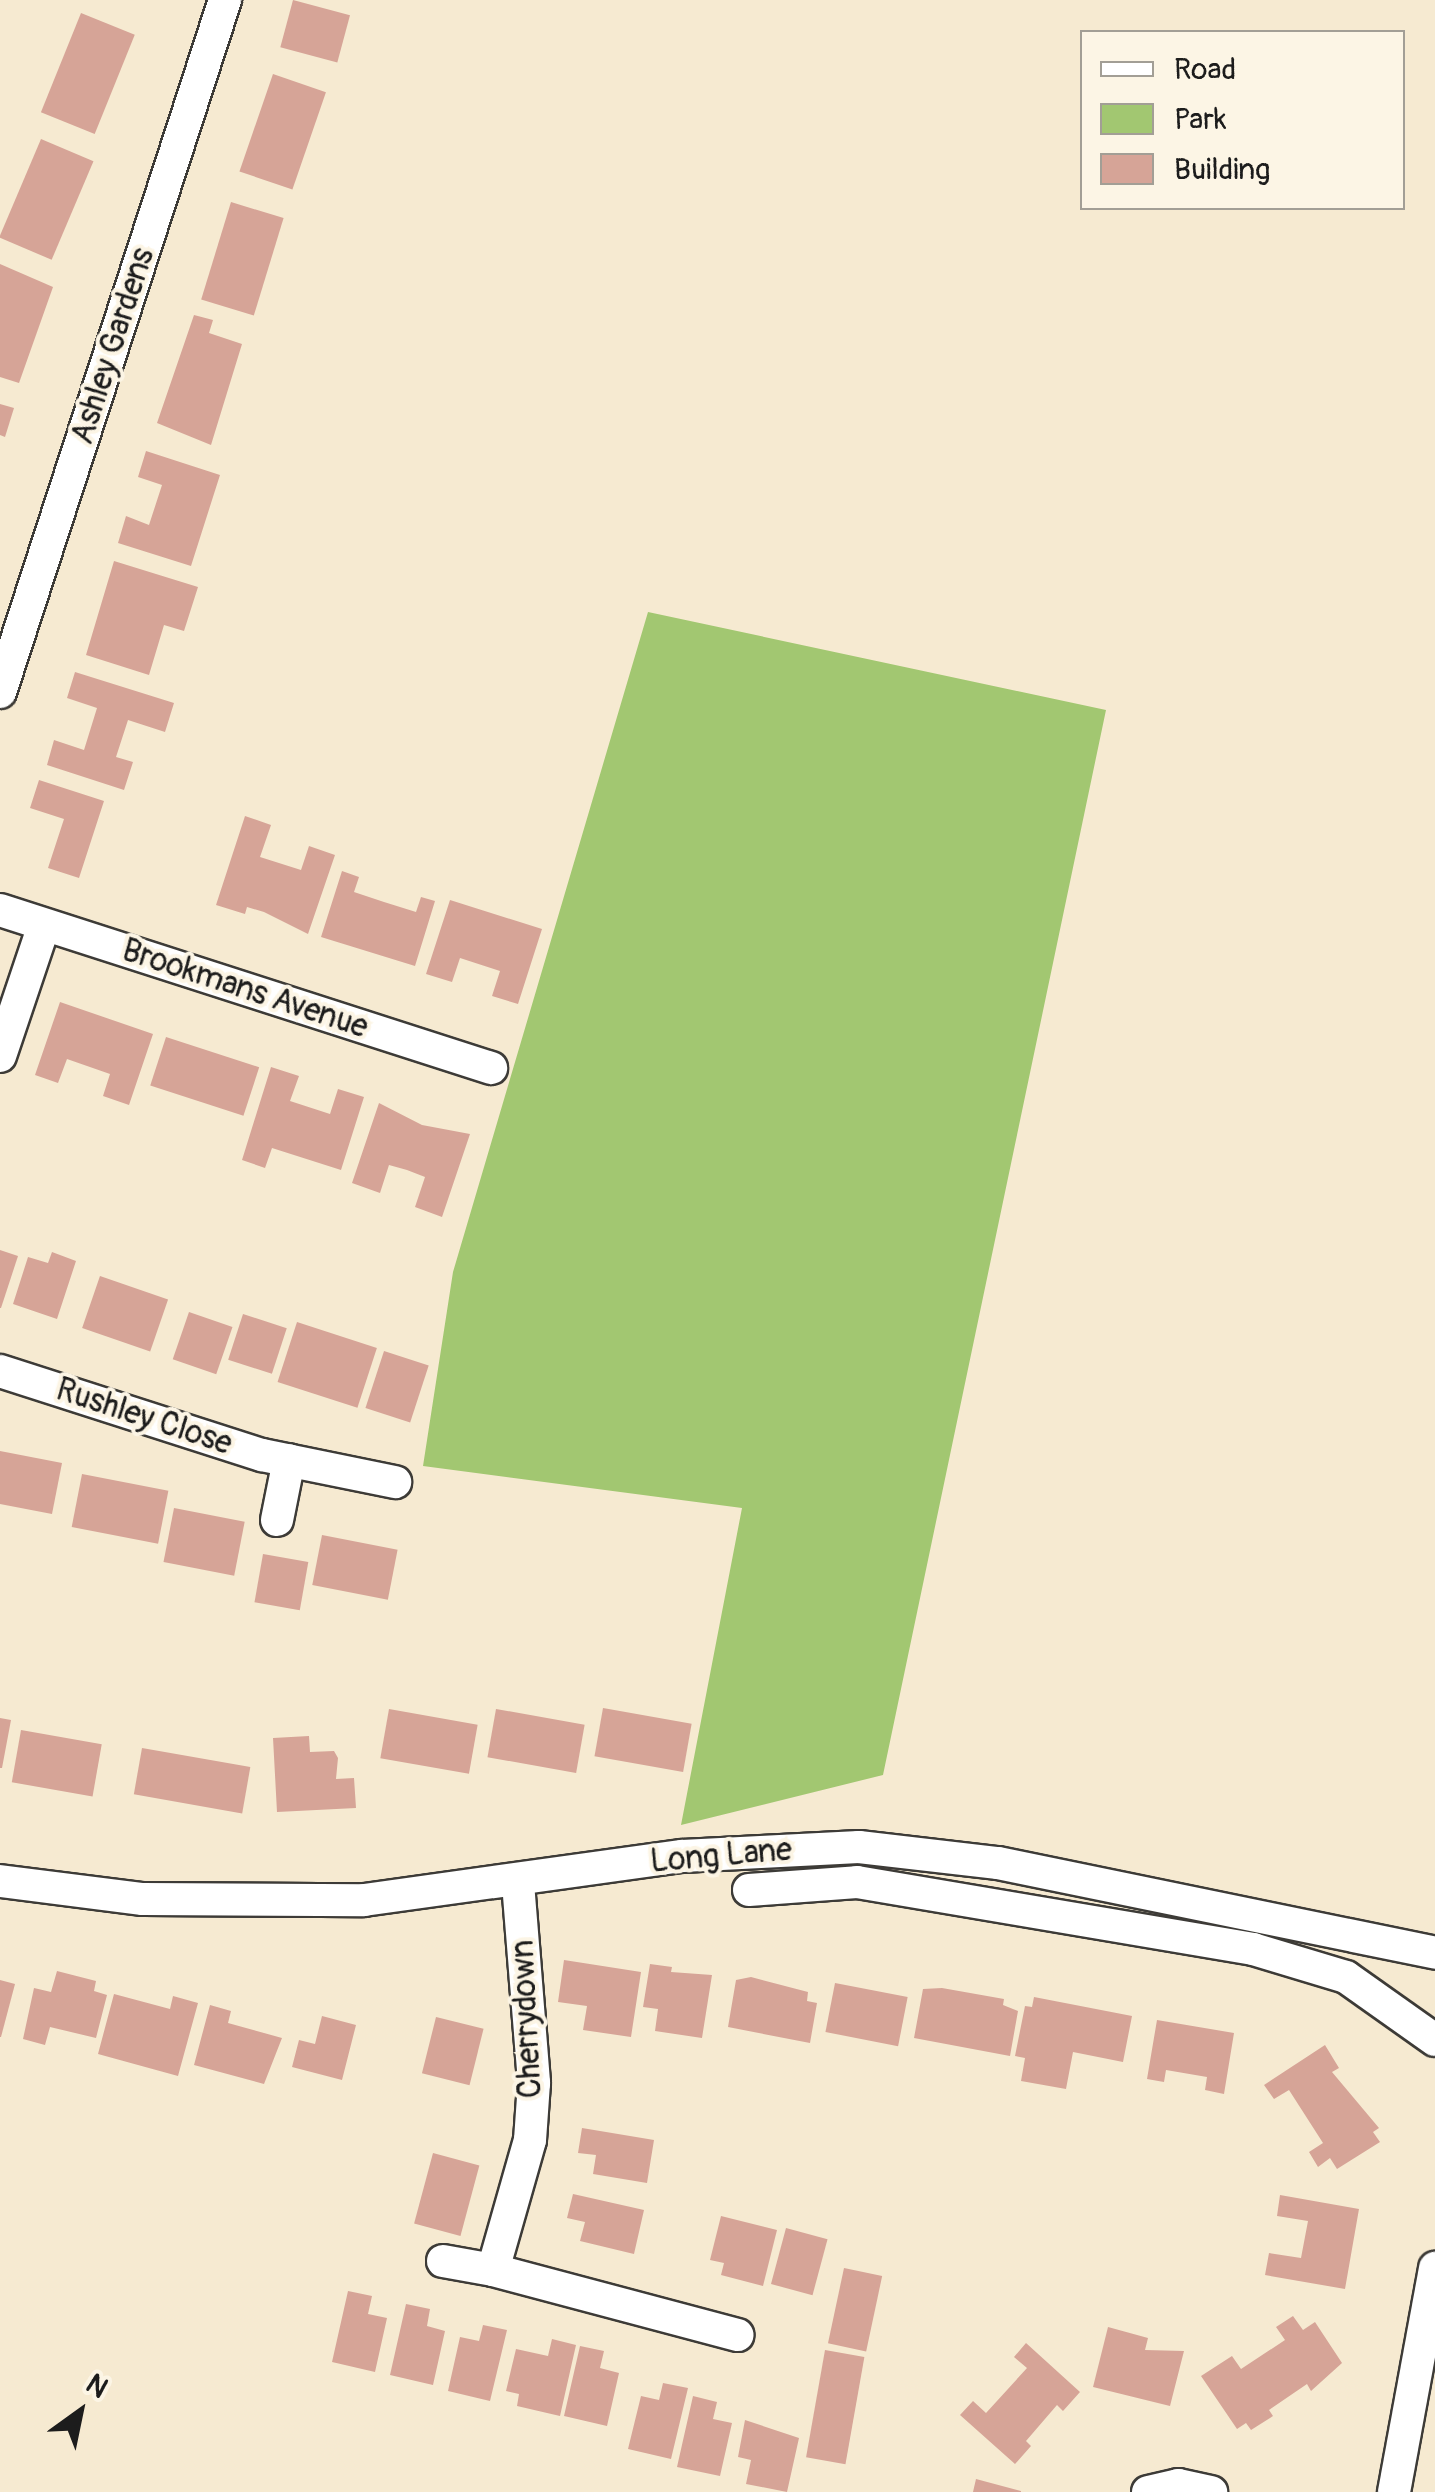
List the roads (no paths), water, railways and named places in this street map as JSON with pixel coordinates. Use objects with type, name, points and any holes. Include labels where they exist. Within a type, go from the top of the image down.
[{"type":"street","name":"Ashley Gardens","points":[[0,692],[225,0]]},
{"type":"street","name":"Brookmans Avenue","points":[[0,910],[491,1068]]},
{"type":"street","points":[[0,1056],[44,925]]},
{"type":"street","name":"Rushley Close","points":[[0,1372],[289,1460],[394,1482]]},
{"type":"street","points":[[277,1520],[289,1460]]},
{"type":"street","points":[[857,1882],[859,1846]]},
{"type":"street","name":"Long Lane","points":[[0,1881],[143,1899],[364,1900],[518,1883],[682,1856],[859,1846],[998,1863],[1435,1953]]},
{"type":"street","points":[[749,1890],[857,1882],[1253,1948],[1346,1977],[1435,2040]]},
{"type":"street","name":"Cherrydown","points":[[493,2270],[530,2140],[534,2084],[518,1883]]},
{"type":"street","points":[[1146,1928],[1152,1893]]},
{"type":"street","points":[[1253,1948],[1261,1916]]},
{"type":"street","points":[[443,2261],[493,2270],[738,2334]]},
{"type":"street","points":[[1394,2492],[1435,2268]]},
{"type":"street","points":[[1148,2492],[1178,2484],[1211,2492]]}]
